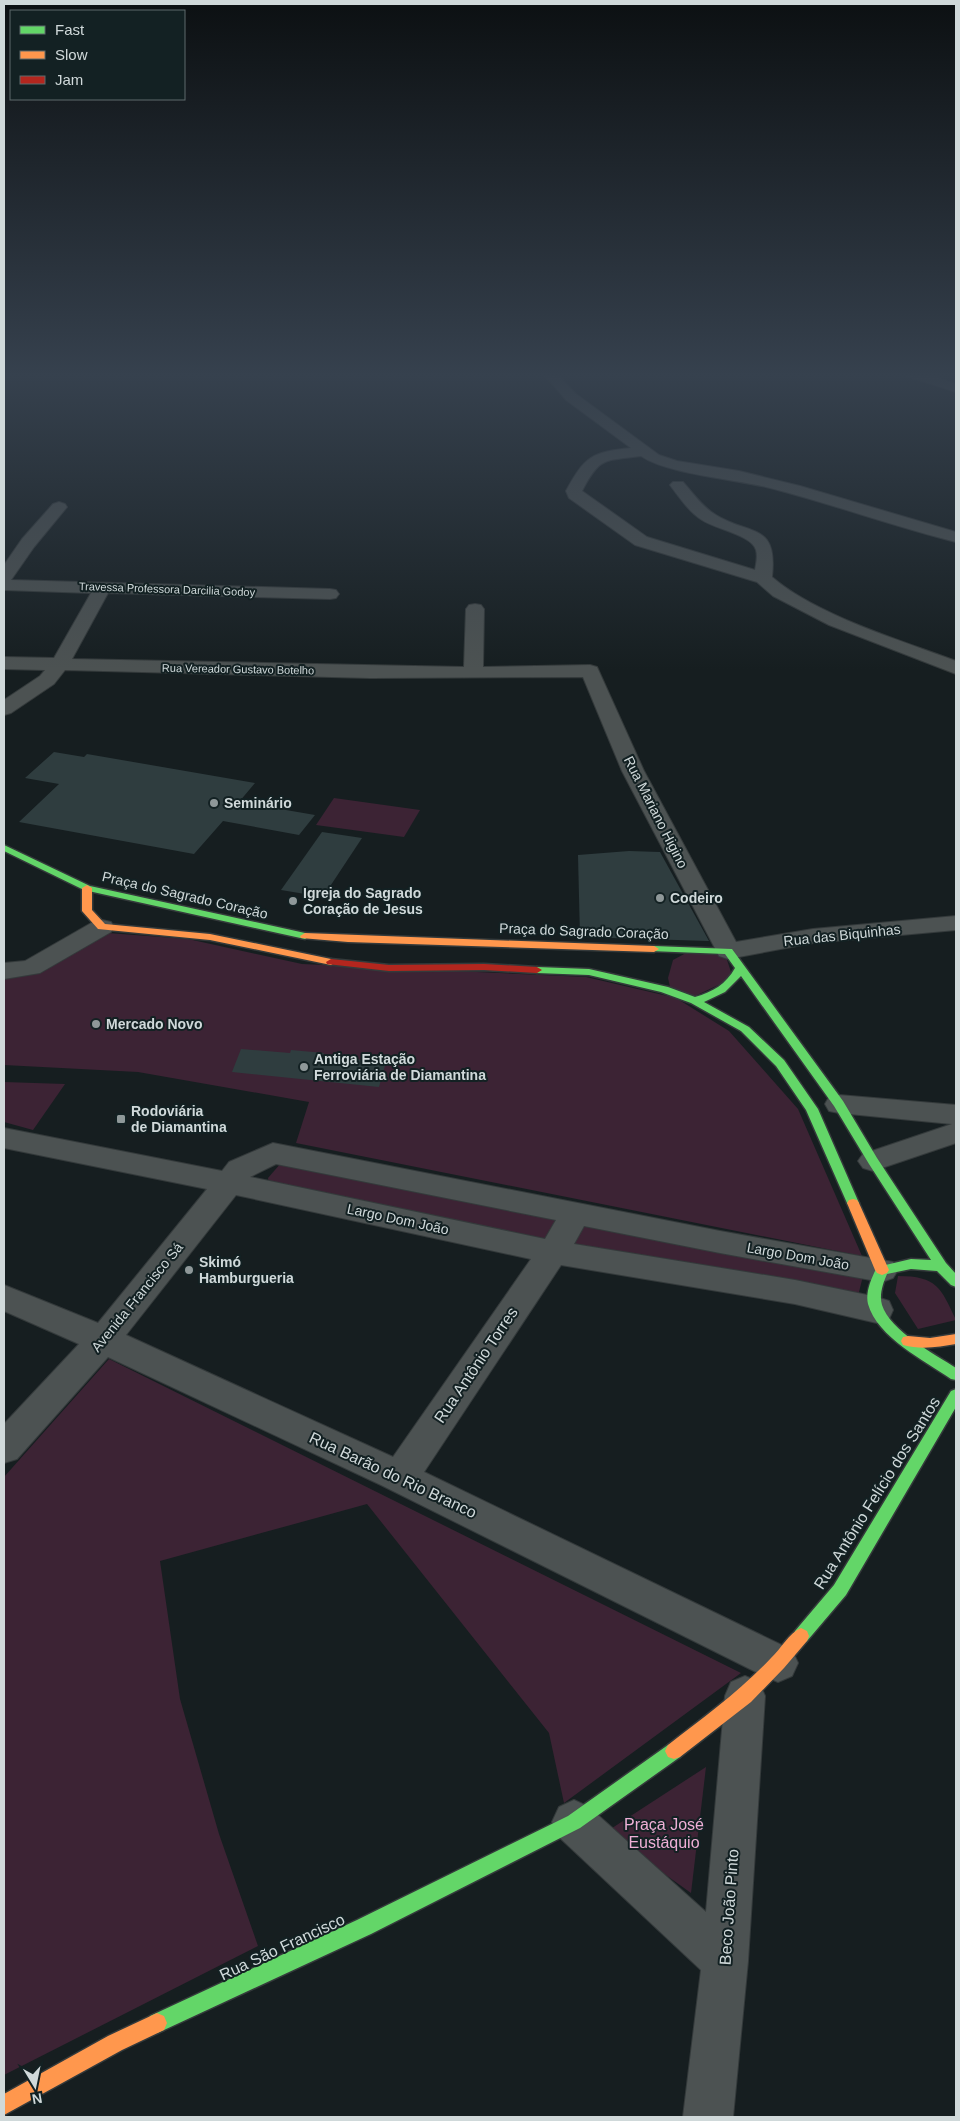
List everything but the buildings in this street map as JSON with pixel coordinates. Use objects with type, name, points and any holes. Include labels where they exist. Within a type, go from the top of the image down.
[{"type":"street","points":[[584,472],[574,491],[575,495],[641,541],[763,578],[778,592],[834,621],[956,668]]},
{"type":"street","points":[[715,472],[739,476],[856,506],[956,537]]},
{"type":"street","points":[[678,485],[701,511],[712,520],[760,541],[765,550],[763,578]]},
{"type":"street","points":[[4,577],[28,543],[59,507]]},
{"type":"street","name":"Travessa Professora Darcilia Godoy","points":[[4,585],[330,594]]},
{"type":"street","points":[[4,709],[47,680],[60,664],[103,587]]},
{"type":"street","points":[[473,672],[475,608]]},
{"type":"street","name":"Rua Vereador Gustavo Botelho","points":[[4,663],[346,672],[590,671]]},
{"type":"street","name":"Rua Mariano Higino","points":[[590,671],[633,771],[734,959]]},
{"type":"street","points":[[4,848],[87,888]]},
{"type":"street","name":"Praça do Sagrado Coração","points":[[109,928],[89,917],[86,903],[87,888],[138,909],[295,935],[348,939],[687,949],[734,959]]},
{"type":"street","points":[[4,971],[31,968],[109,928],[128,923],[138,909]]},
{"type":"street","name":"Rua das Biquinhas","points":[[734,959],[813,936],[956,923]]},
{"type":"street","points":[[109,928],[210,937],[320,961],[389,968],[484,968],[590,972],[664,989],[695,1000],[745,1029],[780,1063],[812,1109],[882,1270]]},
{"type":"street","points":[[668,961],[672,956],[687,949]]},
{"type":"street","points":[[695,1000],[713,996],[728,988],[737,978],[734,959]]},
{"type":"street","points":[[734,959],[840,1104],[873,1161],[941,1266],[956,1282]]},
{"type":"street","points":[[660,976],[664,989]]},
{"type":"street","points":[[840,1104],[956,1115]]},
{"type":"street","points":[[873,1161],[956,1134]]},
{"type":"street","name":"Largo Dom João","points":[[4,1138],[553,1252],[795,1292],[877,1310]]},
{"type":"street","name":"Largo Dom João","points":[[273,1153],[720,1242],[882,1270]]},
{"type":"street","name":"Avenida Francisco Sá","points":[[4,1448],[104,1339],[240,1169],[273,1153]]},
{"type":"street","name":"Rua Antônio Torres","points":[[400,1477],[553,1252],[577,1212]]},
{"type":"street","points":[[941,1266],[898,1264],[882,1270],[874,1287],[877,1310],[892,1328],[908,1341],[956,1374]]},
{"type":"street","name":"Rua Barão do Rio Branco","points":[[4,1297],[104,1339],[400,1477],[778,1663]]},
{"type":"street","points":[[908,1341],[930,1343],[956,1339]]},
{"type":"street","name":"Rua Antônio Felício dos Santos","points":[[745,1696],[778,1663],[840,1590],[956,1395]]},
{"type":"street","points":[[725,1961],[574,1822],[666,1758],[745,1696]]},
{"type":"street","name":"Beco João Pinto","points":[[708,2117],[725,1961],[745,1696]]},
{"type":"street","name":"Rua São Francisco","points":[[4,2105],[115,2043],[364,1927],[574,1822]]},
{"type":"green space","points":[[334,798],[420,810],[404,837],[316,825]]},
{"type":"green space","points":[[108,933],[188,939],[302,964],[586,977],[676,998],[729,1031],[798,1109],[862,1256],[296,1143],[309,1102],[138,1072],[4,1065],[4,978],[33,974]]},
{"type":"green space","points":[[688,952],[725,954],[733,978],[695,996],[670,987],[668,978],[673,960]]},
{"type":"green space","points":[[4,1082],[65,1084],[33,1130],[4,1122]]},
{"type":"green space","points":[[281,1163],[863,1276],[858,1296],[584,1248],[269,1185],[268,1178]]},
{"type":"green space","points":[[898,1276],[921,1278],[930,1281],[941,1292],[956,1320],[918,1329],[895,1293]]},
{"type":"green space","points":[[109,1359],[741,1673],[564,1803],[549,1733],[367,1504],[160,1561],[180,1699],[219,1834],[258,1946],[4,2075],[4,1477]]},
{"type":"green space","name":"Praça José Eustáquio","points":[[706,1767],[691,1893],[606,1832]]},
{"type":"traffic: fast","points":[[4,848],[87,888],[305,936]]},
{"type":"traffic: fast","points":[[654,949],[728,951],[839,1104],[873,1161],[941,1266],[956,1282]]},
{"type":"traffic: fast","points":[[695,1001],[722,990],[732,981],[740,968]]},
{"type":"traffic: fast","points":[[537,970],[589,972],[664,989],[695,1001],[745,1029],[780,1063],[812,1109],[853,1203]]},
{"type":"traffic: fast","points":[[941,1266],[911,1264],[882,1270],[876,1287],[875,1304],[887,1325],[898,1335],[956,1375]]},
{"type":"traffic: fast","points":[[801,1636],[840,1590],[956,1395]]},
{"type":"traffic: fast","points":[[157,2023],[364,1927],[574,1822],[674,1751]]},
{"type":"traffic: slow","points":[[87,888],[87,911],[102,927],[210,937],[331,962]]},
{"type":"traffic: slow","points":[[305,936],[654,949]]},
{"type":"traffic: slow","points":[[853,1203],[882,1270]]},
{"type":"traffic: slow","points":[[908,1341],[930,1343],[956,1339]]},
{"type":"traffic: slow","points":[[674,1751],[745,1696],[778,1663],[801,1636]]},
{"type":"traffic: slow","points":[[4,2105],[115,2043],[157,2023]]},
{"type":"traffic: jam","points":[[331,962],[389,968],[484,967],[537,970]]},
{"type":"place","name":"Seminário","points":[[214,803]]},
{"type":"place","name":"Codeiro","points":[[660,898]]},
{"type":"place","name":"Igreja do Sagrado Coração de Jesus","points":[[293,901]]},
{"type":"place","name":"Mercado Novo","points":[[96,1024]]},
{"type":"place","name":"Antiga Estação Ferroviária de Diamantina","points":[[304,1067]]},
{"type":"place","name":"Rodoviária de Diamantina","points":[[121,1119]]},
{"type":"place","name":"Skimó Hamburgueria","points":[[189,1270]]}]
